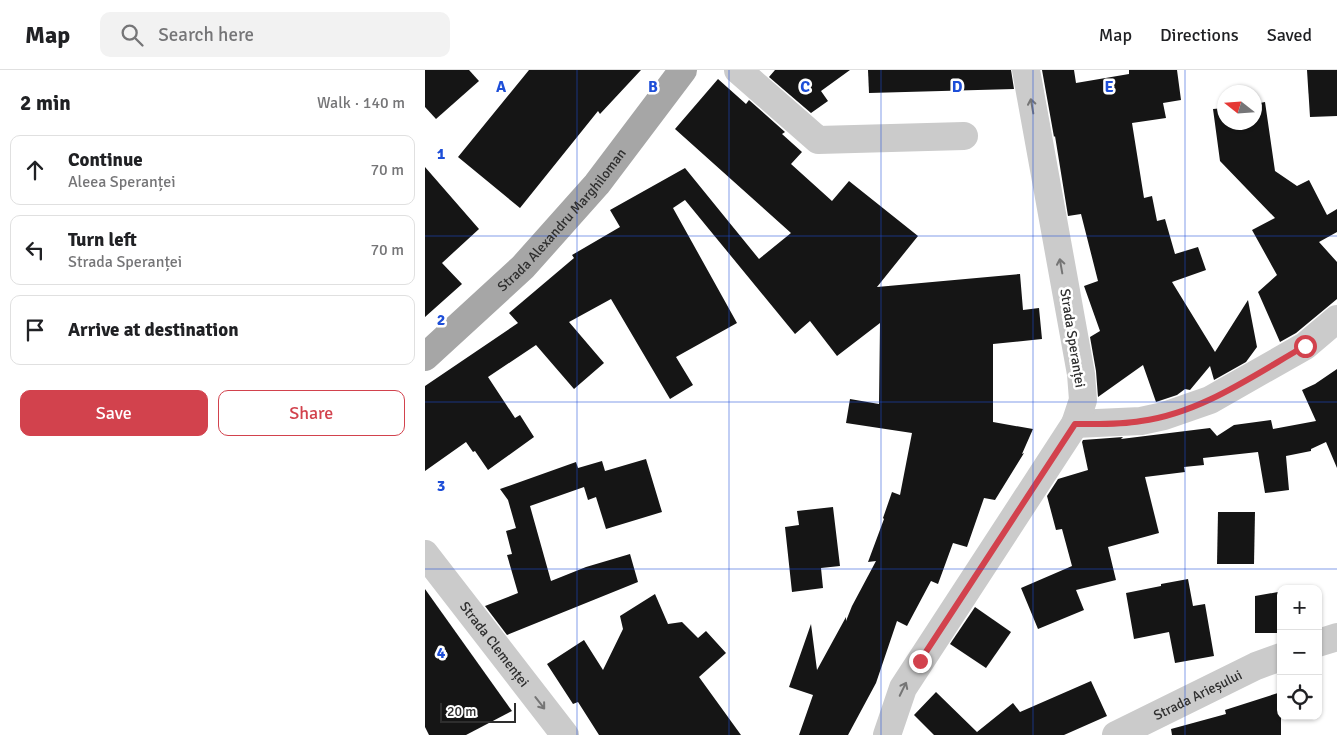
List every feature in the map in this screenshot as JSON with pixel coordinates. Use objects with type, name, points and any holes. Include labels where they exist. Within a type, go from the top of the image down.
[{"type":"main road","name":"Strada Alexandru Marghiloman","points":[[425,358],[523,267],[597,184],[683,70]]},
{"type":"street","points":[[738,70],[817,140],[964,136]]},
{"type":"street","name":"Strada Speranței","points":[[887,735],[903,688],[1075,424],[1083,400],[1081,374],[1026,70]]},
{"type":"street","points":[[1075,424],[1141,422],[1210,400],[1305,346],[1337,319]]},
{"type":"street","name":"Strada Clemenței","points":[[425,554],[565,735]]},
{"type":"street","points":[[1322,642],[1337,636]]},
{"type":"street","name":"Strada Arieșului","points":[[1116,735],[1256,666],[1277,658]]},
{"type":"building","points":[[425,70],[469,70],[479,81],[436,119],[425,107]]},
{"type":"building","points":[[529,70],[641,70],[600,114],[598,111],[520,208],[458,157]]},
{"type":"building","points":[[775,70],[850,70],[821,91],[828,101],[811,113],[769,77]]},
{"type":"building","points":[[868,70],[1011,70],[1014,89],[869,93]]},
{"type":"building","points":[[1042,70],[1074,70],[1076,83],[1129,74],[1129,70],[1177,70],[1181,100],[1163,103],[1166,118],[1132,123],[1144,198],[1152,196],[1157,221],[1165,219],[1175,254],[1198,247],[1206,270],[1172,282],[1215,352],[1248,300],[1257,347],[1246,362],[1214,380],[1210,366],[1190,390],[1185,389],[1177,395],[1156,402],[1143,365],[1098,397],[1090,337],[1100,331],[1084,286],[1098,281],[1081,214],[1068,216]]},
{"type":"building","points":[[1307,70],[1337,70],[1337,116],[1310,117]]},
{"type":"building","points":[[718,79],[746,104],[749,100],[785,132],[782,134],[802,152],[791,164],[832,201],[849,181],[918,236],[877,287],[1020,274],[1023,310],[1039,308],[1042,339],[993,344],[993,422],[1033,429],[1022,454],[1024,453],[995,500],[984,498],[967,547],[953,543],[938,584],[931,581],[907,626],[897,621],[876,683],[848,735],[799,735],[813,695],[789,687],[811,624],[817,670],[846,617],[846,621],[876,561],[868,562],[892,492],[900,495],[912,433],[846,423],[850,399],[879,404],[880,323],[837,356],[810,321],[795,334],[685,200],[673,208],[737,323],[676,357],[693,385],[670,399],[611,299],[569,322],[604,363],[574,389],[536,345],[488,377],[515,418],[520,415],[534,437],[488,470],[475,451],[473,452],[466,442],[425,471],[425,386],[518,323],[509,313],[574,258],[572,255],[620,227],[610,210],[685,168],[759,259],[791,233],[675,129]]},
{"type":"building","points":[[1265,102],[1275,171],[1297,186],[1309,180],[1327,215],[1337,209],[1337,232],[1319,242],[1337,262],[1337,299],[1296,333],[1280,342],[1258,292],[1277,275],[1252,230],[1275,218],[1220,161],[1213,109],[1217,109],[1217,130],[1262,130],[1262,103]]},
{"type":"building","points":[[425,167],[479,229],[442,263],[462,284],[425,317]]},
{"type":"building","points":[[1337,369],[1337,468],[1326,442],[1311,449],[1311,451],[1286,456],[1289,490],[1265,493],[1258,452],[1203,458],[1204,465],[1184,467],[1185,472],[1145,477],[1159,533],[1108,547],[1116,580],[1076,590],[1084,610],[1038,629],[1021,588],[1072,566],[1062,529],[1056,530],[1047,496],[1058,479],[1088,470],[1083,440],[1123,437],[1121,439],[1210,428],[1217,436],[1234,425],[1271,420],[1273,429],[1316,421],[1302,390],[1315,384]]},
{"type":"building","points":[[646,459],[662,512],[606,529],[596,497],[588,500],[584,487],[530,506],[551,581],[586,567],[630,554],[638,582],[507,635],[485,606],[518,593],[507,555],[512,554],[506,531],[516,528],[508,500],[500,489],[576,462],[578,468],[602,461],[605,471]]},
{"type":"building","points":[[833,507],[840,566],[821,568],[823,588],[792,592],[785,527],[799,525],[797,511]]},
{"type":"building","points":[[1218,512],[1255,512],[1254,564],[1217,564]]},
{"type":"building","points":[[1188,579],[1193,606],[1205,604],[1214,656],[1175,663],[1169,632],[1134,639],[1126,593]]},
{"type":"building","points":[[425,589],[512,711],[466,735],[429,735],[425,727]]},
{"type":"building","points":[[1277,592],[1277,633],[1255,633],[1255,596]]},
{"type":"building","points":[[655,594],[668,624],[682,622],[698,638],[706,631],[726,653],[699,677],[741,735],[599,735],[578,702],[573,704],[547,664],[584,640],[603,670],[623,629],[620,616]]},
{"type":"building","points":[[975,607],[1011,632],[986,668],[950,644]]},
{"type":"building","points":[[1091,681],[1107,716],[1064,735],[934,735],[914,715],[936,692],[977,732],[1013,703],[1020,712]]},
{"type":"building","points":[[1277,693],[1277,720],[1281,720],[1281,735],[1172,735],[1171,729],[1226,714],[1225,710]]},
{"type":"route","points":[[920,661],[1075,424],[1141,422],[1164,416],[1210,400],[1305,346]]}]
